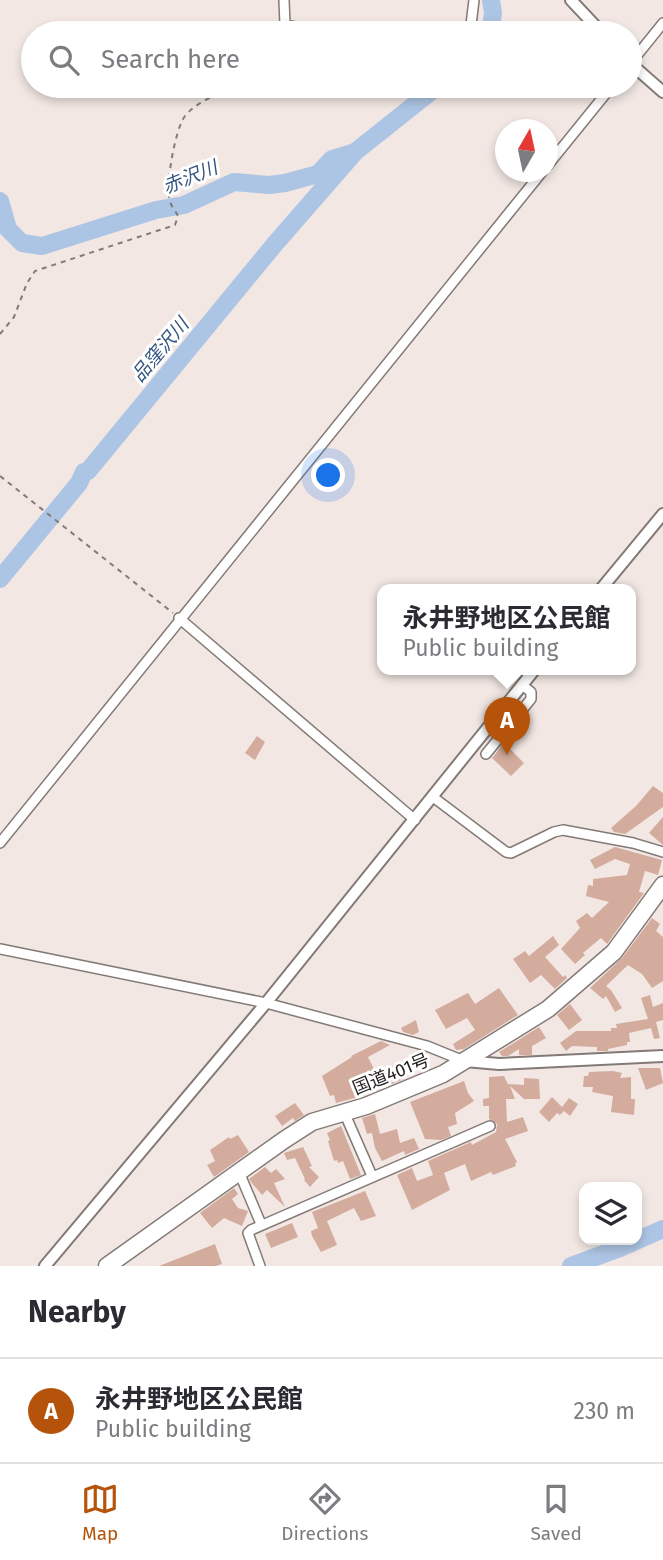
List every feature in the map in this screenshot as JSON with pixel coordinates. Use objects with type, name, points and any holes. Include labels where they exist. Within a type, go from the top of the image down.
[{"type":"highway","name":"国道401号","points":[[107,1266],[312,1122],[366,1106],[443,1074],[548,1009],[603,963],[635,927],[663,885]]},
{"type":"street","points":[[284,0],[285,21]]},
{"type":"street","points":[[471,21],[474,0]]},
{"type":"street","points":[[571,0],[591,21]]},
{"type":"street","points":[[642,49],[663,23]]},
{"type":"street","points":[[642,74],[663,92]]},
{"type":"street","points":[[558,153],[602,98]]},
{"type":"street","points":[[0,843],[179,618],[534,182]]},
{"type":"street","points":[[605,584],[663,514]]},
{"type":"street","points":[[179,618],[415,820]]},
{"type":"street","points":[[45,1266],[266,1003],[530,675]]},
{"type":"street","points":[[486,754],[531,699],[531,692],[522,685]]},
{"type":"street","points":[[433,797],[510,853],[559,830],[617,840],[663,852]]},
{"type":"street","points":[[0,948],[266,1003],[427,1046],[465,1061],[499,1064],[663,1056]]},
{"type":"street","points":[[344,1112],[372,1177]]},
{"type":"street","points":[[260,1266],[248,1233],[261,1224],[490,1126]]},
{"type":"street","points":[[239,1172],[261,1224]]},
{"type":"path","points":[[0,334],[14,317],[35,271],[174,225],[178,216],[170,203],[172,159],[184,118],[192,109],[211,98]]},
{"type":"path","points":[[0,476],[179,618]]},
{"type":"building","points":[[257,736],[265,742],[255,760],[245,753]]},
{"type":"building","points":[[504,743],[524,763],[511,776],[492,758]]},
{"type":"building","points":[[653,786],[663,793],[663,807],[625,834],[614,832],[611,828],[636,806]]},
{"type":"building","points":[[663,817],[663,845],[649,833]]},
{"type":"building","points":[[615,847],[662,860],[658,875],[645,871],[639,892],[644,893],[607,944],[601,938],[583,953],[585,955],[575,964],[561,949],[580,928],[576,921],[587,913],[592,918],[609,902],[586,896],[588,885],[593,886],[593,879],[627,875],[630,864],[615,859],[595,869],[590,860]]},
{"type":"building","points":[[652,918],[660,924],[656,931],[663,937],[663,981],[652,988],[642,974],[628,965],[606,986],[622,1008],[615,1012],[606,996],[603,999],[590,988],[622,958]]},
{"type":"building","points":[[553,936],[559,945],[545,957],[567,978],[555,989],[541,975],[530,983],[513,959],[525,951],[529,956]]},
{"type":"building","points":[[499,988],[518,1015],[464,1049],[456,1050],[453,1044],[475,1030],[467,1018],[446,1029],[435,1010],[468,993],[475,1004]]},
{"type":"building","points":[[650,995],[653,1007],[663,1003],[663,1020],[656,1022],[660,1038],[654,1039],[651,1028],[629,1033],[630,1042],[627,1042],[627,1045],[608,1051],[597,1051],[597,1047],[572,1046],[566,1051],[560,1043],[576,1031],[611,1031],[611,1028],[617,1028],[616,1024],[648,1019],[641,998]]},
{"type":"building","points":[[570,1004],[582,1020],[569,1030],[557,1015]]},
{"type":"building","points":[[416,1020],[419,1032],[413,1035],[403,1032],[401,1028]]},
{"type":"building","points":[[539,1027],[546,1038],[532,1046],[532,1055],[519,1055],[519,1049],[508,1056],[502,1056],[499,1052]]},
{"type":"building","points":[[381,1041],[390,1045],[368,1057],[375,1071],[399,1064],[404,1079],[336,1103],[334,1095],[330,1096],[322,1076],[351,1056]]},
{"type":"building","points":[[424,1053],[426,1062],[410,1066],[410,1054]]},
{"type":"building","points":[[638,1068],[660,1068],[663,1083],[646,1090]]},
{"type":"building","points":[[589,1072],[622,1073],[620,1078],[631,1077],[631,1099],[635,1099],[634,1115],[611,1112],[613,1096],[592,1092],[593,1087],[583,1087],[584,1076],[588,1076]]},
{"type":"building","points":[[504,1076],[508,1084],[524,1085],[524,1078],[539,1079],[540,1099],[524,1099],[510,1086],[515,1099],[506,1099],[507,1122],[523,1117],[528,1131],[505,1139],[517,1162],[516,1166],[493,1175],[491,1172],[471,1181],[465,1164],[444,1173],[450,1190],[412,1210],[397,1175],[412,1168],[417,1181],[433,1175],[428,1161],[471,1142],[472,1145],[496,1132],[497,1124],[489,1119],[489,1106],[483,1106],[483,1099],[489,1098],[489,1077]]},
{"type":"building","points":[[464,1081],[474,1101],[455,1113],[457,1124],[448,1127],[451,1136],[441,1140],[425,1139],[410,1102]]},
{"type":"building","points":[[552,1097],[562,1107],[569,1098],[578,1104],[570,1116],[564,1111],[560,1115],[557,1113],[549,1122],[539,1112]]},
{"type":"building","points":[[295,1103],[304,1115],[295,1121],[293,1118],[282,1126],[275,1116]]},
{"type":"building","points":[[375,1114],[380,1134],[397,1129],[400,1143],[414,1138],[419,1149],[405,1155],[404,1151],[382,1161],[375,1148],[372,1133],[367,1134],[362,1118]]},
{"type":"building","points":[[341,1126],[361,1175],[350,1179],[343,1161],[334,1161],[328,1141],[330,1140],[327,1133]]},
{"type":"building","points":[[238,1135],[249,1152],[214,1177],[207,1165],[215,1161],[210,1150],[229,1137],[230,1139]]},
{"type":"building","points":[[303,1147],[312,1166],[309,1167],[319,1177],[310,1187],[304,1180],[295,1158],[287,1160],[284,1153]]},
{"type":"building","points":[[265,1167],[271,1173],[276,1169],[285,1179],[274,1183],[285,1207],[267,1190],[262,1195],[249,1179]]},
{"type":"building","points":[[234,1188],[238,1194],[232,1199],[238,1208],[248,1211],[242,1226],[224,1218],[212,1228],[200,1213]]},
{"type":"building","points":[[365,1191],[376,1216],[361,1221],[354,1208],[327,1221],[337,1245],[321,1252],[312,1236],[311,1231],[318,1228],[312,1212]]},
{"type":"building","points":[[292,1223],[298,1237],[271,1248],[265,1234]]},
{"type":"building","points":[[215,1244],[222,1264],[159,1266]]},
{"type":"waterway","name":"赤沢川","points":[[491,0],[492,21]]},
{"type":"waterway","name":"赤沢川","points":[[0,201],[8,229],[22,243],[42,246],[156,210],[184,205],[234,182],[269,185],[318,174],[332,159],[355,152],[423,98]]},
{"type":"waterway","name":"品窪沢川","points":[[0,579],[79,483],[84,472],[88,471],[274,245],[355,152]]},
{"type":"waterway","points":[[571,1266],[663,1229]]},
{"type":"place","name":"永井野地区公民館","points":[[507,755]]}]
